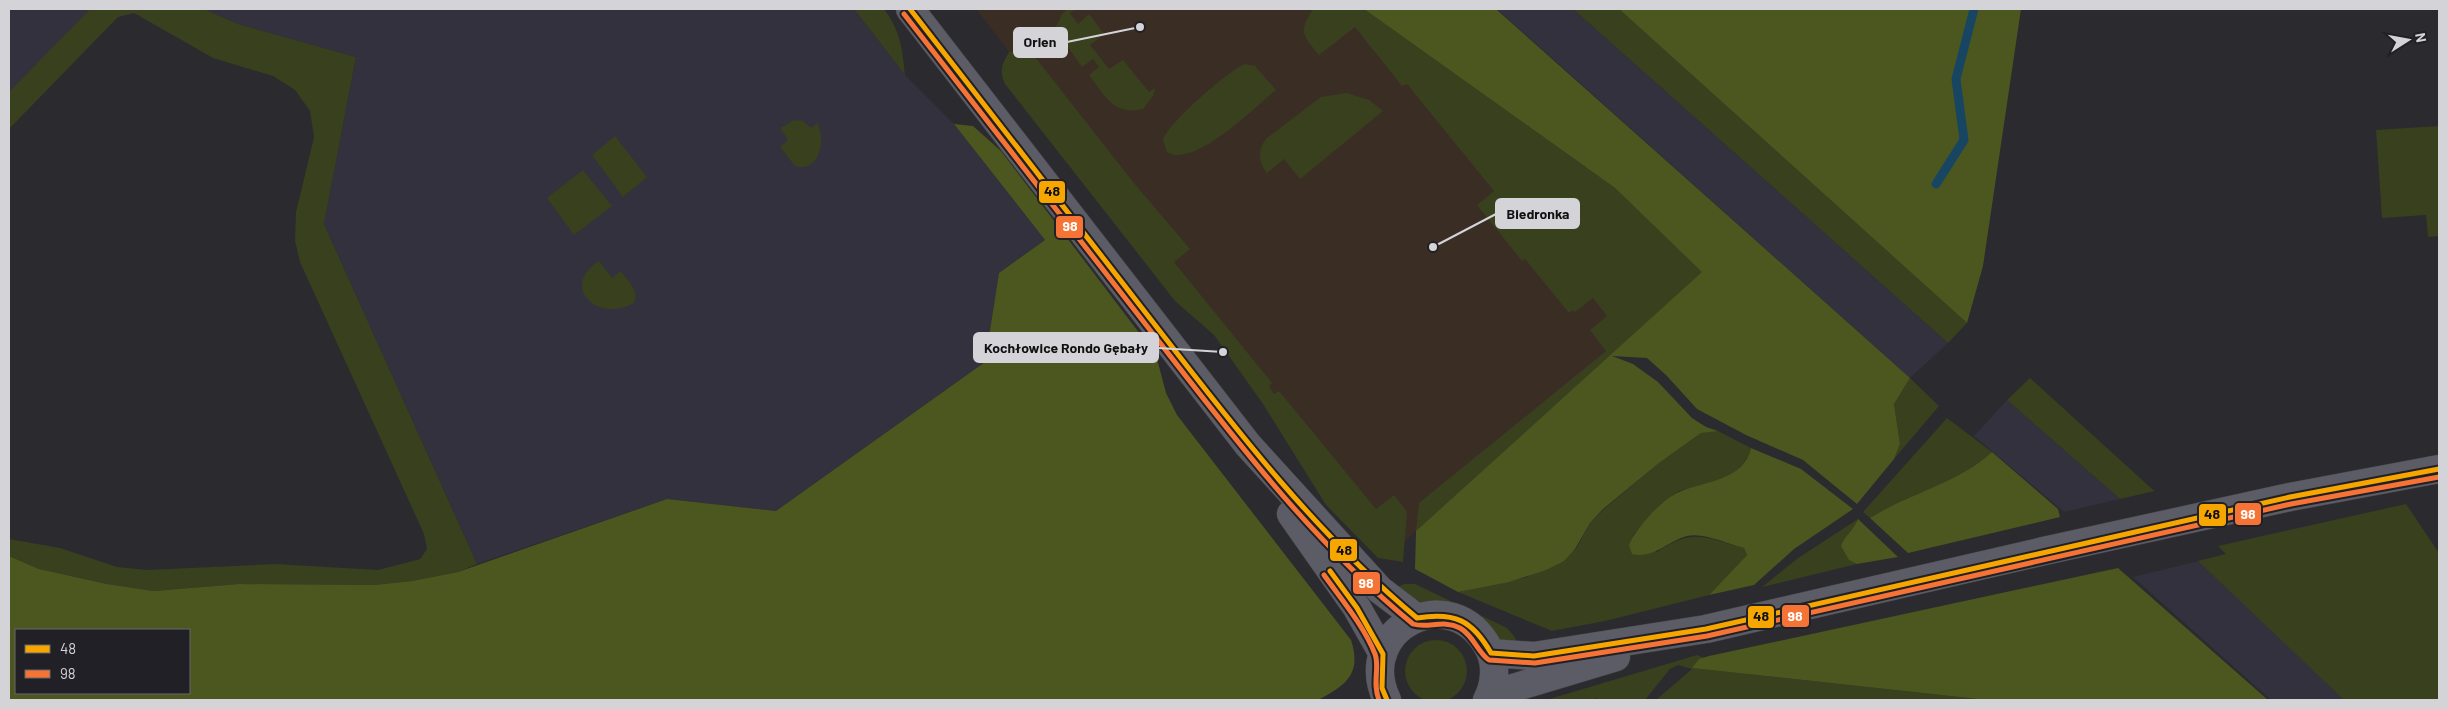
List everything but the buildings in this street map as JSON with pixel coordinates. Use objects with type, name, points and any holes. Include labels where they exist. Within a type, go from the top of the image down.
[{"type":"street","points":[[910,9],[1248,444],[1380,590],[1417,618]]},
{"type":"street","points":[[1248,444],[1300,528],[1357,608],[1383,654]]},
{"type":"street","points":[[1491,653],[1534,656],[1706,629],[2035,553],[2290,497],[2439,469]]},
{"type":"street","points":[[1378,696],[1383,654],[1388,640],[1405,623],[1417,618],[1441,614],[1462,620],[1482,636],[1491,653],[1494,668],[1488,697],[1706,629]]},
{"type":"shaded area","points":[[9,9],[93,9],[9,96]]},
{"type":"shaded area","points":[[204,9],[854,9],[905,75],[954,124],[1045,240],[999,273],[985,362],[776,511],[667,499],[477,564],[324,224],[356,57],[238,24]]},
{"type":"shaded area","points":[[976,9],[1364,9],[1498,102],[1703,272],[1395,550]]},
{"type":"shaded area","points":[[1497,9],[1573,9],[1948,343],[1910,378]]},
{"type":"shaded area","points":[[2007,400],[2120,499],[2064,512],[1974,436]]},
{"type":"shaded area","points":[[2227,554],[2386,700],[2271,700],[2133,577]]},
{"type":"green space","points":[[90,9],[204,9],[238,24],[356,57],[324,224],[477,564],[458,572],[412,581],[374,585],[239,584],[154,591],[107,584],[39,569],[9,556],[9,539],[60,548],[117,567],[147,570],[276,564],[378,570],[420,559],[427,549],[424,534],[300,262],[295,241],[296,212],[314,137],[310,111],[295,90],[273,76],[213,58],[134,13],[118,17],[9,129],[9,92]]},
{"type":"green space","points":[[854,9],[884,9],[894,25],[902,48],[905,75]]},
{"type":"green space","points":[[1068,9],[1076,9],[1070,13],[1078,24],[1089,14],[1104,34],[1090,45],[1109,69],[1123,60],[1149,92],[1155,88],[1153,96],[1143,109],[1133,110],[1117,107],[1105,96],[1089,75],[1099,67],[1093,59],[1082,67],[1055,29],[1062,14]]},
{"type":"green space","points":[[1313,9],[1364,9],[1615,188],[1703,272],[1416,531],[1419,503],[1606,351],[1590,330],[1607,316],[1593,298],[1575,312],[1573,310],[1569,313],[1525,259],[1522,261],[1477,205],[1494,191],[1407,84],[1402,86],[1355,27],[1319,55],[1309,43],[1304,33],[1305,23]]},
{"type":"green space","points":[[1364,9],[1496,9],[1910,378],[1894,404],[1900,444],[1894,459],[1857,504],[1803,460],[1746,435],[1697,409],[1666,375],[1647,358],[1612,356],[1633,364],[1658,382],[1692,418],[1706,427],[1718,431],[1701,433],[1659,463],[1603,509],[1590,523],[1575,549],[1564,561],[1546,570],[1509,582],[1458,592],[1415,569],[1416,531],[1702,272],[1615,188]]},
{"type":"green space","points":[[1573,9],[1619,9],[1967,323],[1948,343]]},
{"type":"green space","points":[[1619,9],[2021,9],[1983,266],[1967,323]]},
{"type":"green space","points":[[1025,50],[1035,57],[1133,182],[1190,249],[1174,262],[1272,383],[1269,386],[1274,394],[1279,391],[1376,509],[1394,495],[1407,512],[1403,562],[1378,558],[1326,505],[1263,404],[1214,335],[1175,301],[1005,84],[1002,68],[1005,60],[1009,52]]},
{"type":"green space","points":[[1245,64],[1255,66],[1276,90],[1224,134],[1208,144],[1192,152],[1179,155],[1167,152],[1163,140],[1175,122],[1213,86]]},
{"type":"green space","points":[[1347,93],[1369,100],[1383,111],[1300,179],[1284,159],[1267,173],[1260,160],[1260,151],[1267,138],[1321,97]]},
{"type":"green space","points":[[794,120],[803,121],[811,128],[817,123],[820,130],[821,146],[819,153],[810,165],[803,167],[795,166],[780,147],[788,140],[780,128]]},
{"type":"green space","points":[[954,124],[973,126],[1001,151],[1156,355],[1166,393],[1177,415],[1351,640],[1354,652],[1353,670],[1337,689],[1318,700],[9,700],[9,556],[39,569],[107,584],[154,591],[239,584],[374,585],[412,581],[458,572],[667,499],[776,511],[985,362],[999,273],[1045,240]]},
{"type":"green space","points":[[2439,126],[2439,236],[2428,237],[2426,215],[2382,218],[2376,130]]},
{"type":"green space","points":[[615,136],[647,177],[623,197],[592,155]]},
{"type":"green space","points":[[583,170],[612,206],[574,235],[547,198]]},
{"type":"green space","points":[[599,261],[612,278],[621,271],[634,290],[634,303],[620,308],[607,309],[596,306],[588,299],[583,291],[582,281],[588,271]]},
{"type":"green space","points":[[1910,378],[1939,406],[1894,459],[1900,444],[1894,404]]},
{"type":"green space","points":[[2030,378],[2155,491],[2120,499],[2007,400]]},
{"type":"green space","points":[[1947,418],[1992,452],[1964,472],[1870,518],[1863,512]]},
{"type":"green space","points":[[1718,431],[1751,448],[1744,463],[1733,473],[1710,484],[1679,491],[1664,502],[1633,536],[1657,552],[1681,539],[1691,537],[1709,538],[1744,548],[1747,555],[1709,595],[1605,621],[1552,631],[1458,592],[1527,577],[1576,549],[1590,523],[1604,509],[1659,463],[1701,433]]},
{"type":"green space","points":[[1751,448],[1801,469],[1853,509],[1794,549],[1754,585],[1709,595],[1747,555],[1744,548],[1708,537],[1694,535],[1687,536],[1654,552],[1640,555],[1632,554],[1629,545],[1632,538],[1657,508],[1679,492],[1732,474],[1747,459]]},
{"type":"green space","points":[[1992,452],[2058,509],[2060,517],[1908,553],[1870,518],[1964,472]]},
{"type":"green space","points":[[2406,504],[2439,553],[2439,700],[2344,700],[2198,561],[2226,554],[2218,546]]},
{"type":"green space","points":[[1858,519],[1855,527],[1850,532],[1849,560],[1857,564],[1762,587],[1798,558]]},
{"type":"green space","points":[[1858,519],[1898,557],[1857,564],[1849,560],[1841,546]]},
{"type":"green space","points":[[2118,568],[2268,700],[1987,700],[1692,668],[1699,659],[1709,656]]},
{"type":"green space","points":[[1404,584],[1415,584],[1507,628],[1519,646],[1502,641],[1395,588]]},
{"type":"green space","points":[[1436,640],[1453,645],[1458,649],[1462,654],[1467,671],[1462,688],[1458,693],[1453,697],[1436,702],[1419,697],[1414,693],[1410,688],[1405,671],[1410,654],[1414,649],[1419,645]]},
{"type":"green space","points":[[1697,655],[1704,658],[1699,659],[1693,668],[1987,700],[1656,700],[1692,669],[1678,665],[1670,669],[1645,700],[1598,700],[1596,698],[1593,700],[1546,700]]},
{"type":"waterway","points":[[1936,184],[1964,140],[1956,79],[1974,9]]},
{"type":"transit line","name":"48","points":[[910,9],[1214,400],[1310,514],[1379,585],[1417,618],[1442,616],[1461,621],[1477,633],[1491,653],[1534,656],[1706,629],[2290,497],[2439,469]]},
{"type":"transit line","name":"98","points":[[904,14],[1211,408],[1306,521],[1375,592],[1413,624],[1454,625],[1465,631],[1489,660],[1535,663],[1707,636],[2291,504],[2439,477]]},
{"type":"transit line","name":"48","points":[[1330,571],[1357,608],[1383,654],[1382,688],[1387,700]]},
{"type":"transit line","name":"98","points":[[1324,575],[1359,623],[1375,654],[1377,664],[1376,687],[1379,700]]},
{"type":"place","name":"Orlen","points":[[1140,27]]},
{"type":"place","name":"Biedronka","points":[[1433,247]]},
{"type":"place","name":"Kochłowice Rondo Gębały","points":[[1223,352]]}]
